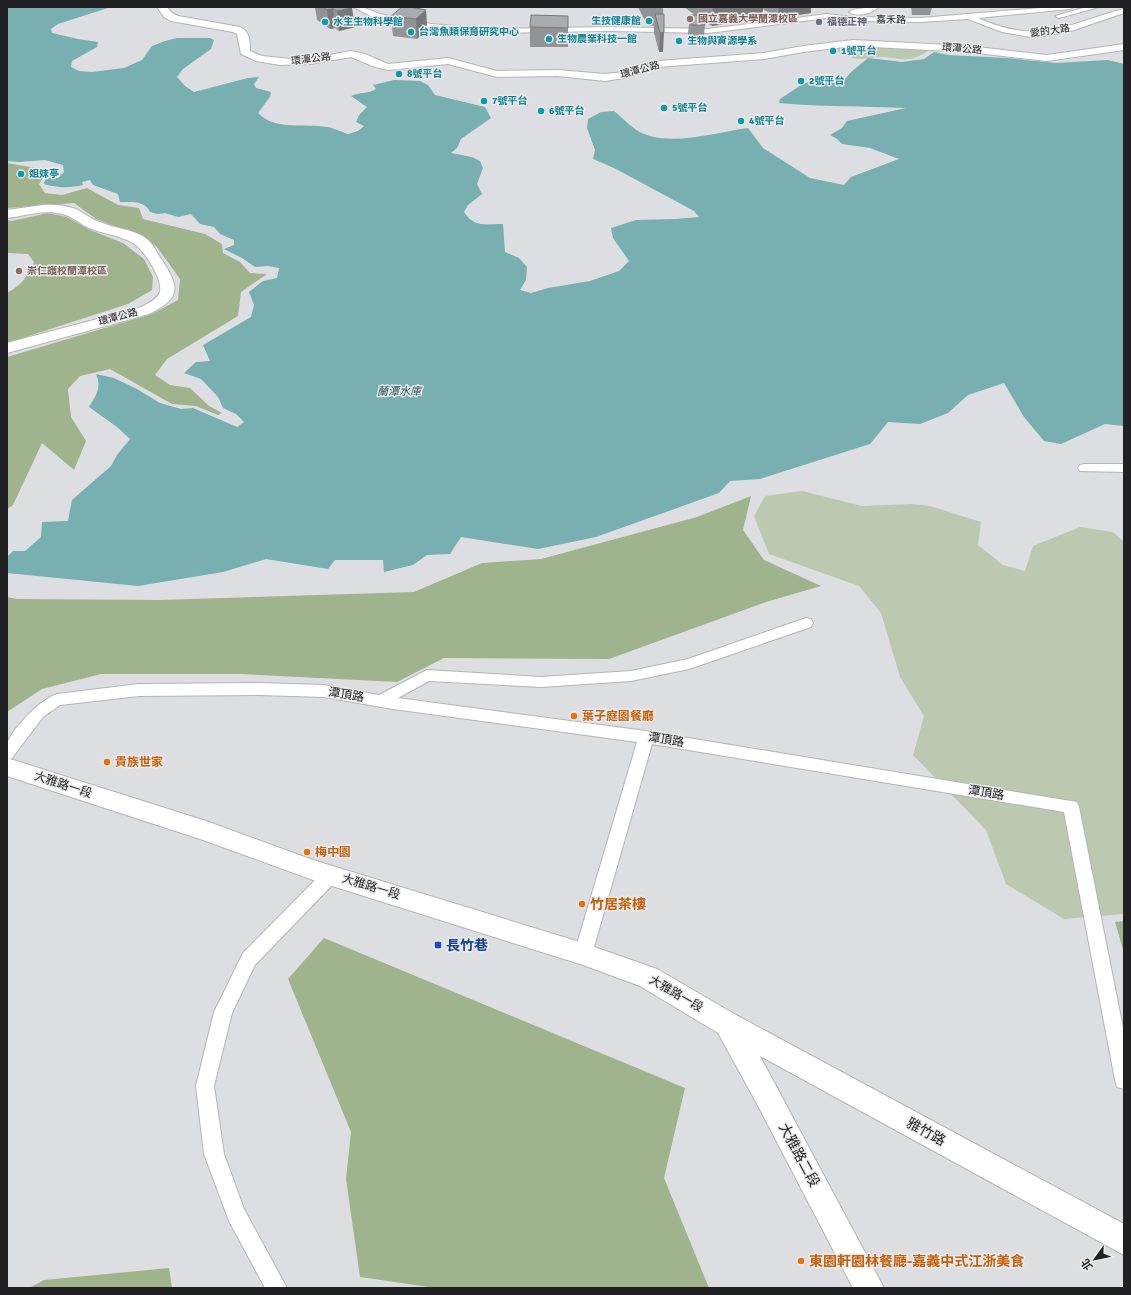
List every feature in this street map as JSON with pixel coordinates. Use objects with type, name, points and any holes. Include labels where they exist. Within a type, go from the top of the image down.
[{"type":"street","name":"環潭公路","points":[[162,7],[168,15],[175,19],[242,32],[245,40],[245,52],[248,55],[258,59],[301,62],[352,54],[362,56],[381,66],[389,67],[445,60],[488,73],[510,75],[557,72],[611,77],[622,76],[647,66],[658,64],[764,56],[803,49],[845,44],[969,49],[1047,58],[1103,51],[1124,46]]},
{"type":"street","name":"嘉禾路","points":[[356,7],[367,9],[378,16],[431,26],[491,31],[609,29],[708,31],[827,16],[896,20],[973,18],[1070,7]]},
{"type":"street","points":[[835,17],[838,12],[863,12],[876,7]]},
{"type":"street","points":[[1048,18],[1063,16],[1096,7]]},
{"type":"street","points":[[817,10],[827,16]]},
{"type":"street","name":"愛的大路","points":[[973,18],[984,24],[1018,34],[1030,34],[1070,29],[1124,11]]},
{"type":"street","points":[[764,15],[776,23]]},
{"type":"street","points":[[1030,34],[1015,30],[1051,26],[1063,16]]},
{"type":"street","points":[[1009,22],[1002,23],[1006,28],[1018,34]]},
{"type":"street","name":"環潭公路","points":[[7,214],[51,208],[67,210],[96,226],[133,238],[142,243],[166,275],[168,282],[167,295],[162,302],[144,311],[7,348]]},
{"type":"street","points":[[1084,468],[1124,468]]},
{"type":"street","points":[[380,701],[426,675],[541,682],[631,676],[689,664],[806,623]]},
{"type":"street","name":"潭頂路","points":[[7,754],[38,714],[57,700],[139,690],[259,689],[324,691],[380,701],[646,737],[1071,807],[1124,1080]]},
{"type":"street","points":[[583,954],[646,737]]},
{"type":"street","name":"大雅路一段","points":[[7,767],[199,829],[313,870],[583,954],[648,978],[727,1024]]},
{"type":"street","points":[[276,1288],[236,1214],[214,1154],[205,1086],[223,1012],[250,959],[331,875]]},
{"type":"street","name":"雅竹路","points":[[727,1024],[1124,1240]]},
{"type":"street","name":"大雅路二段","points":[[727,1024],[766,1092],[869,1288]]},
{"type":"green space","points":[[852,45],[929,50],[922,55],[909,59],[877,57],[861,59],[845,55],[831,46]]},
{"type":"green space","points":[[7,163],[48,170],[39,184],[45,193],[62,195],[87,188],[118,205],[139,208],[143,219],[205,234],[222,244],[223,253],[240,262],[250,273],[267,274],[241,292],[238,316],[167,359],[155,375],[170,385],[190,388],[209,406],[222,413],[218,415],[196,406],[172,404],[110,369],[80,376],[68,389],[71,417],[86,441],[74,470],[42,443],[13,505],[7,509],[7,357],[152,314],[178,300],[180,279],[157,247],[140,236],[96,219],[74,203],[7,208]]},
{"type":"green space","points":[[48,213],[67,217],[90,230],[123,243],[144,259],[153,277],[152,290],[128,304],[7,343],[7,293],[17,287],[24,280],[34,262],[28,254],[7,253],[7,220],[12,221]]},
{"type":"green space","points":[[802,491],[862,506],[912,504],[930,506],[981,522],[978,545],[1003,565],[1025,571],[1033,546],[1080,527],[1113,532],[1124,542],[1124,914],[1064,919],[1006,884],[986,830],[913,755],[924,716],[900,677],[881,613],[859,586],[769,554],[754,516],[765,496]]},
{"type":"green space","points":[[751,496],[743,530],[764,560],[821,586],[766,602],[609,659],[444,658],[397,682],[240,674],[101,674],[42,689],[7,712],[7,597],[17,599],[159,600],[414,592],[482,563],[541,559],[697,517]]},
{"type":"green space","points":[[1124,921],[1124,953],[1115,922]]},
{"type":"green space","points":[[324,938],[685,1088],[664,1178],[709,1288],[436,1288],[360,1277],[346,1179],[351,1132],[288,979]]},
{"type":"green space","points":[[169,1268],[172,1288],[29,1288],[44,1280]]},
{"type":"water","name":"蘭潭水庫","points":[[7,7],[111,7],[58,24],[51,29],[52,33],[98,42],[97,47],[72,61],[71,67],[79,71],[92,72],[124,68],[142,60],[152,46],[165,41],[177,38],[210,38],[214,40],[211,49],[183,69],[177,77],[185,86],[194,92],[248,78],[259,77],[254,84],[256,88],[271,92],[270,97],[258,113],[265,119],[282,124],[327,127],[348,134],[358,131],[364,126],[356,122],[359,115],[367,107],[351,96],[370,92],[376,89],[373,85],[394,80],[420,81],[428,85],[435,95],[485,107],[491,118],[461,139],[457,148],[451,153],[472,157],[480,161],[483,168],[477,184],[482,194],[468,205],[464,212],[472,221],[476,223],[503,224],[505,252],[519,258],[527,267],[526,280],[520,290],[531,293],[548,288],[590,281],[619,271],[629,261],[613,238],[611,228],[636,220],[699,217],[694,211],[616,169],[593,159],[595,150],[587,128],[588,119],[601,112],[614,111],[636,130],[644,134],[669,139],[696,137],[748,128],[763,148],[810,178],[844,185],[851,177],[899,159],[870,148],[842,144],[830,135],[842,128],[847,121],[906,108],[779,103],[780,99],[801,85],[821,77],[846,78],[868,58],[902,62],[924,59],[934,52],[948,55],[1007,58],[1056,63],[1108,60],[1124,64],[1124,426],[1105,424],[1061,444],[1044,441],[1024,417],[1004,383],[968,395],[948,413],[920,424],[888,422],[870,444],[760,479],[730,481],[719,493],[596,537],[538,549],[461,537],[450,554],[427,555],[413,565],[384,572],[383,560],[335,560],[328,569],[266,559],[223,572],[138,586],[7,573],[7,557],[13,551],[25,551],[41,537],[42,522],[68,521],[72,500],[111,466],[117,455],[130,439],[117,427],[89,407],[96,395],[98,387],[98,379],[96,374],[114,378],[137,389],[160,403],[181,409],[193,408],[237,427],[244,422],[236,414],[223,408],[218,397],[201,379],[184,373],[196,362],[210,361],[203,345],[251,317],[254,305],[249,292],[263,281],[277,278],[279,268],[268,266],[255,267],[242,258],[224,249],[234,245],[234,240],[220,234],[214,227],[200,224],[191,214],[178,217],[165,213],[158,214],[150,212],[145,205],[137,202],[120,202],[118,194],[93,185],[90,180],[82,182],[83,185],[73,187],[59,187],[44,184],[46,177],[58,178],[64,172],[63,165],[45,160],[19,162],[7,161]]},
{"type":"building","points":[[323,7],[352,8],[337,11],[333,9],[327,10]]},
{"type":"building","points":[[402,7],[426,10],[416,19],[391,16]]},
{"type":"building","points":[[655,14],[664,14],[664,32],[660,33]]},
{"type":"building","points":[[531,15],[568,16],[568,28],[530,27]]},
{"type":"building","points":[[690,15],[701,15],[705,25],[692,25]]},
{"type":"place","name":"國立嘉義大學蘭潭校區","points":[[690,19]]},
{"type":"place","name":"生技健康館","points":[[649,21]]},
{"type":"place","name":"水生生物科學館","points":[[325,22]]},
{"type":"place","name":"福德正神","points":[[819,22]]},
{"type":"place","name":"台灣魚類保育研究中心","points":[[411,32]]},
{"type":"place","name":"生物農業科技一館","points":[[549,39]]},
{"type":"place","name":"生物與資源學系","points":[[679,41]]},
{"type":"place","name":"1號平台","points":[[833,51]]},
{"type":"place","name":"8號平台","points":[[399,74]]},
{"type":"place","name":"2號平台","points":[[801,81]]},
{"type":"place","name":"7號平台","points":[[484,101]]},
{"type":"place","name":"5號平台","points":[[664,108]]},
{"type":"place","name":"6號平台","points":[[541,111]]},
{"type":"place","name":"4號平台","points":[[741,121]]},
{"type":"place","name":"姐妹亭","points":[[21,174]]},
{"type":"place","name":"崇仁護校蘭潭校區","points":[[19,271]]},
{"type":"place","name":"葉子庭園餐廳","points":[[574,716]]},
{"type":"place","name":"貴族世家","points":[[107,762]]},
{"type":"place","name":"梅中園","points":[[307,852]]},
{"type":"place","name":"竹居茶樓","points":[[582,904]]},
{"type":"place","name":"長竹巷","points":[[438,945]]},
{"type":"place","name":"東園軒園林餐廳-嘉義中式江浙美食","points":[[801,1261]]}]
